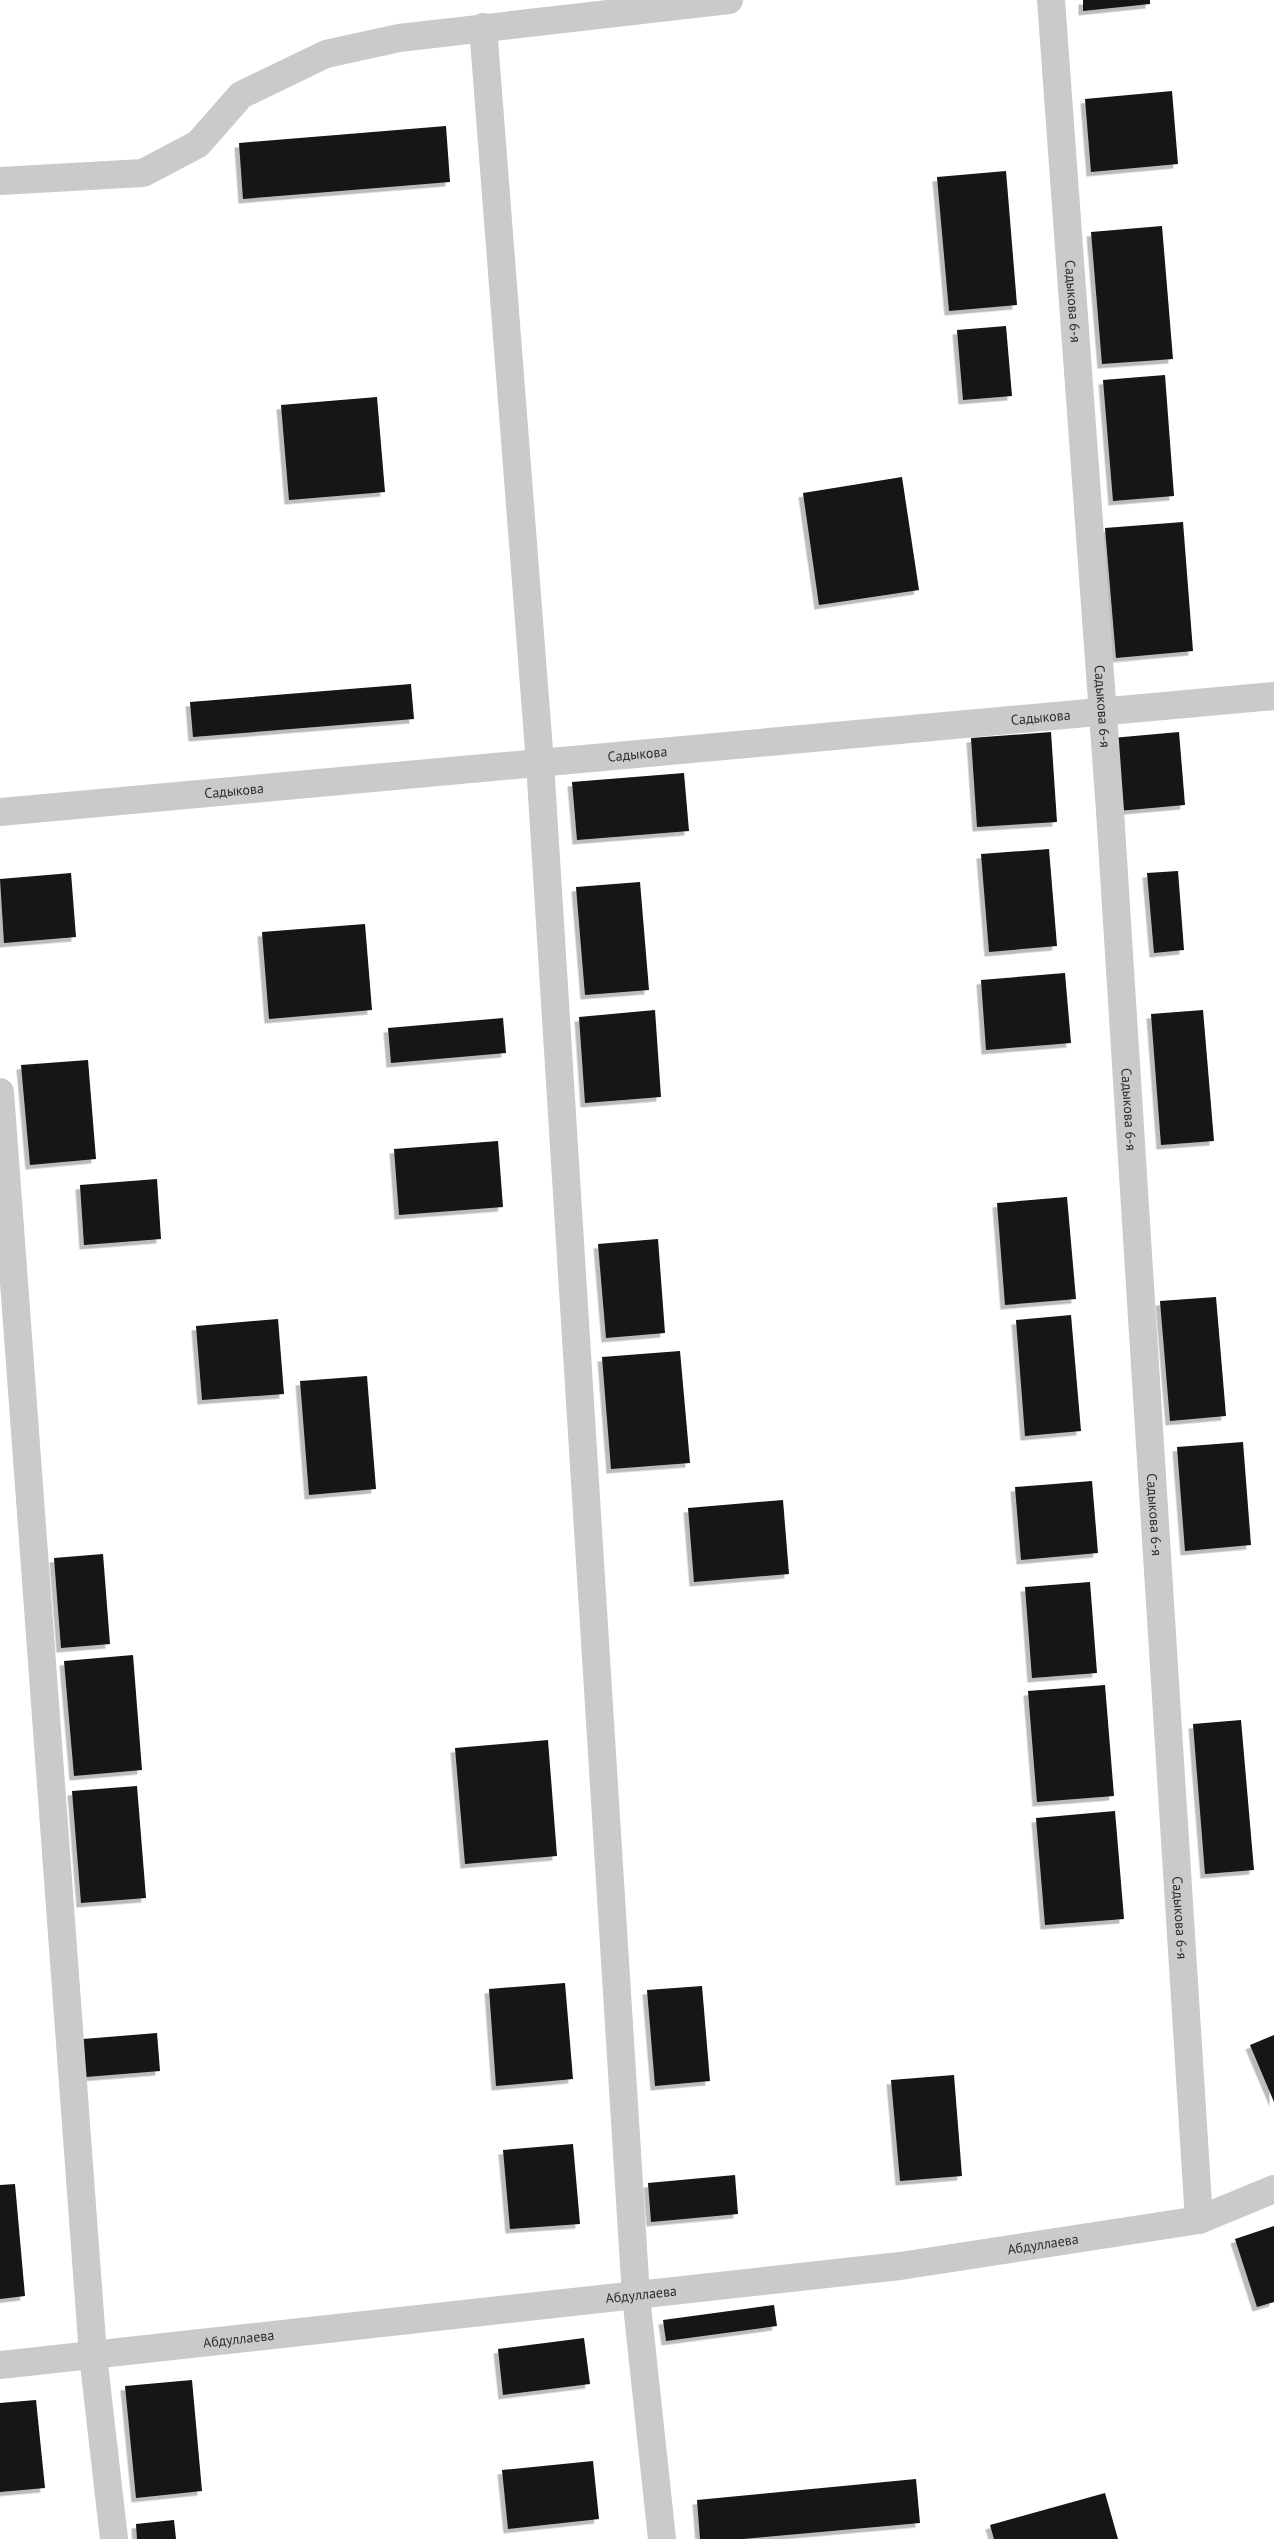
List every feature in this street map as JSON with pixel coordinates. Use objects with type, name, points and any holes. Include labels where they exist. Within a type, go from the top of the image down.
[{"type":"street","points":[[0,181],[143,173],[198,144],[241,95],[326,54],[399,38],[729,0]]},
{"type":"street","name":"Садыкова 6-я","points":[[1051,0],[1103,713],[1199,2220]]},
{"type":"street","points":[[483,28],[540,763],[636,2296],[662,2539]]},
{"type":"street","name":"Садыкова","points":[[0,812],[1274,696]]},
{"type":"street","points":[[0,1092],[93,2355],[114,2539]]},
{"type":"street","name":"Абдуллаева","points":[[0,2365],[900,2266],[1199,2220],[1274,2189]]},
{"type":"building","points":[[1083,0],[1150,0],[1150,4],[1083,11]]},
{"type":"building","points":[[1172,91],[1178,164],[1091,172],[1085,99]]},
{"type":"building","points":[[446,126],[450,182],[243,199],[239,143]]},
{"type":"building","points":[[1006,171],[1017,305],[949,311],[937,177]]},
{"type":"building","points":[[1162,226],[1173,359],[1102,364],[1091,232]]},
{"type":"building","points":[[1006,326],[1012,396],[963,400],[957,330]]},
{"type":"building","points":[[1165,375],[1174,496],[1113,501],[1103,380]]},
{"type":"building","points":[[377,397],[385,492],[289,500],[281,405]]},
{"type":"building","points":[[902,477],[919,590],[819,605],[803,493]]},
{"type":"building","points":[[1183,522],[1193,651],[1116,658],[1105,528]]},
{"type":"building","points":[[411,684],[414,719],[193,737],[190,702]]},
{"type":"building","points":[[1051,732],[1057,822],[977,827],[971,738]]},
{"type":"building","points":[[1179,732],[1185,805],[1118,811],[1112,738]]},
{"type":"building","points":[[684,773],[689,831],[577,840],[572,782]]},
{"type":"building","points":[[1049,849],[1057,946],[989,952],[981,854]]},
{"type":"building","points":[[1178,871],[1184,950],[1154,953],[1147,873]]},
{"type":"building","points":[[71,873],[76,937],[4,943],[0,879]]},
{"type":"building","points":[[640,882],[649,990],[585,995],[576,887]]},
{"type":"building","points":[[365,924],[372,1010],[269,1019],[262,932]]},
{"type":"building","points":[[1065,973],[1071,1043],[986,1050],[981,980]]},
{"type":"building","points":[[655,1010],[661,1097],[585,1103],[579,1017]]},
{"type":"building","points":[[1203,1010],[1214,1141],[1161,1145],[1151,1014]]},
{"type":"building","points":[[503,1018],[506,1053],[391,1063],[388,1028]]},
{"type":"building","points":[[88,1060],[96,1159],[30,1165],[21,1065]]},
{"type":"building","points":[[498,1141],[503,1207],[399,1215],[394,1149]]},
{"type":"building","points":[[157,1179],[161,1239],[84,1245],[80,1185]]},
{"type":"building","points":[[1067,1197],[1076,1299],[1005,1305],[997,1203]]},
{"type":"building","points":[[658,1239],[665,1333],[606,1338],[598,1244]]},
{"type":"building","points":[[1216,1297],[1226,1416],[1170,1421],[1160,1301]]},
{"type":"building","points":[[1071,1315],[1081,1431],[1025,1436],[1016,1320]]},
{"type":"building","points":[[278,1319],[284,1394],[202,1400],[196,1326]]},
{"type":"building","points":[[680,1351],[690,1463],[611,1469],[602,1357]]},
{"type":"building","points":[[367,1376],[376,1489],[309,1495],[300,1381]]},
{"type":"building","points":[[1243,1442],[1251,1545],[1185,1551],[1177,1447]]},
{"type":"building","points":[[1092,1481],[1098,1553],[1021,1560],[1015,1487]]},
{"type":"building","points":[[783,1500],[789,1574],[694,1582],[688,1508]]},
{"type":"building","points":[[103,1554],[110,1644],[61,1648],[54,1558]]},
{"type":"building","points":[[1090,1582],[1097,1673],[1032,1678],[1025,1587]]},
{"type":"building","points":[[133,1655],[142,1770],[74,1776],[64,1661]]},
{"type":"building","points":[[1105,1685],[1114,1796],[1037,1802],[1028,1691]]},
{"type":"building","points":[[1241,1720],[1254,1870],[1205,1874],[1193,1724]]},
{"type":"building","points":[[548,1740],[557,1856],[465,1864],[455,1748]]},
{"type":"building","points":[[137,1786],[146,1898],[81,1903],[72,1791]]},
{"type":"building","points":[[1115,1811],[1124,1919],[1045,1925],[1036,1818]]},
{"type":"building","points":[[565,1983],[573,2079],[496,2086],[489,1989]]},
{"type":"building","points":[[702,1986],[710,2081],[655,2086],[647,1990]]},
{"type":"building","points":[[157,2033],[160,2071],[86,2077],[83,2039]]},
{"type":"building","points":[[1274,2035],[1274,2102],[1250,2045]]},
{"type":"building","points":[[954,2075],[962,2176],[900,2181],[891,2080]]},
{"type":"building","points":[[573,2144],[580,2224],[510,2229],[503,2150]]},
{"type":"building","points":[[735,2175],[738,2214],[651,2222],[648,2183]]},
{"type":"building","points":[[15,2184],[25,2296],[0,2299],[0,2185]]},
{"type":"building","points":[[1274,2226],[1274,2302],[1257,2307],[1235,2239]]},
{"type":"building","points":[[774,2305],[777,2326],[666,2341],[663,2320]]},
{"type":"building","points":[[584,2338],[590,2384],[503,2395],[498,2349]]},
{"type":"building","points":[[192,2380],[202,2491],[136,2498],[125,2386]]},
{"type":"building","points":[[36,2400],[45,2488],[0,2492],[0,2403]]},
{"type":"building","points":[[593,2461],[599,2519],[508,2529],[502,2470]]},
{"type":"building","points":[[916,2479],[920,2523],[743,2539],[700,2539],[697,2500]]},
{"type":"building","points":[[1105,2493],[1118,2539],[994,2539],[990,2525]]},
{"type":"building","points":[[174,2520],[176,2539],[137,2539],[136,2524]]}]
